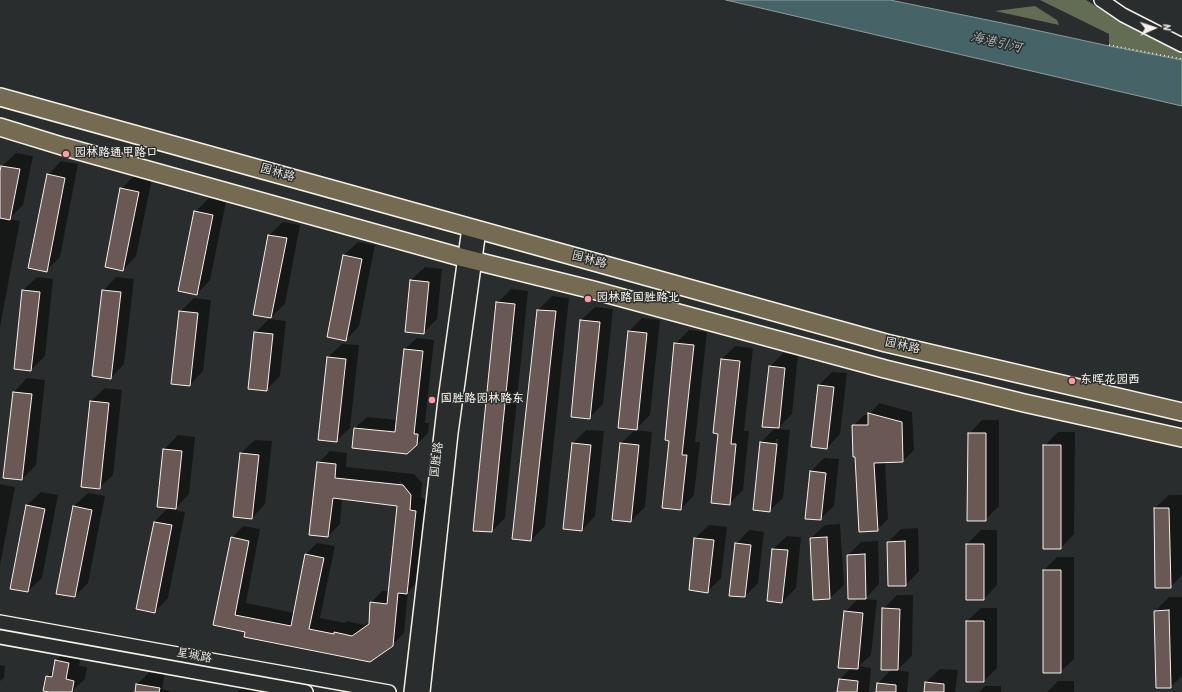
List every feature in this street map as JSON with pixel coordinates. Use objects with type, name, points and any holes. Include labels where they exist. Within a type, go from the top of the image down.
[{"type":"main road","name":"园林路","points":[[0,97],[886,343],[1182,412]]},
{"type":"main road","name":"园林路","points":[[0,127],[65,147],[469,259],[593,290],[885,369],[1024,403],[1182,438]]},
{"type":"street","points":[[1101,0],[1123,15],[1182,45],[1182,37]]},
{"type":"street","name":"国胜路","points":[[411,692],[445,400],[474,229]]},
{"type":"street","name":"国胜路","points":[[423,692],[469,259]]},
{"type":"street","name":"星城路","points":[[0,622],[389,692]]},
{"type":"street","name":"星城路","points":[[0,637],[306,692]]},
{"type":"path","points":[[1109,45],[1182,59]]},
{"type":"green space","points":[[1040,0],[1086,0],[1127,26],[1182,51],[1182,60],[1109,46],[1109,34]]},
{"type":"green space","points":[[1035,6],[1057,20],[1059,25],[995,11]]},
{"type":"water","name":"海港引河","points":[[726,0],[890,0],[1182,60],[1182,106]]},
{"type":"building","points":[[1,166],[20,169],[10,220],[0,218]]},
{"type":"building","points":[[47,174],[65,178],[47,272],[28,268]]},
{"type":"building","points":[[120,188],[139,192],[123,271],[105,267]]},
{"type":"building","points":[[194,211],[213,215],[197,295],[178,291]]},
{"type":"building","points":[[268,235],[287,238],[271,318],[253,315]]},
{"type":"building","points":[[343,255],[362,259],[346,341],[327,337]]},
{"type":"building","points":[[410,280],[429,282],[424,334],[405,332]]},
{"type":"building","points":[[22,290],[40,292],[31,371],[14,369]]},
{"type":"building","points":[[102,290],[121,292],[111,379],[92,376]]},
{"type":"building","points":[[496,302],[515,304],[492,532],[473,531]]},
{"type":"building","points":[[537,310],[556,311],[531,541],[512,539]]},
{"type":"building","points":[[179,311],[198,313],[190,386],[171,384]]},
{"type":"building","points":[[580,320],[600,322],[590,419],[571,417]]},
{"type":"building","points":[[628,331],[647,333],[637,430],[618,428]]},
{"type":"building","points":[[254,332],[273,334],[267,391],[248,389]]},
{"type":"building","points":[[674,343],[694,345],[682,455],[687,455],[681,510],[662,508],[669,441],[665,440]]},
{"type":"building","points":[[404,349],[423,351],[414,434],[418,434],[417,445],[407,454],[352,448],[354,428],[395,432]]},
{"type":"building","points":[[327,357],[346,359],[337,442],[318,440]]},
{"type":"building","points":[[721,359],[740,361],[731,444],[736,444],[730,505],[711,503],[718,434],[713,433]]},
{"type":"building","points":[[769,366],[785,368],[779,428],[762,427]]},
{"type":"building","points":[[818,385],[834,387],[827,449],[811,447]]},
{"type":"building","points":[[13,392],[32,394],[22,480],[3,478]]},
{"type":"building","points":[[90,401],[109,403],[100,489],[81,487]]},
{"type":"building","points":[[868,413],[902,422],[903,462],[874,463],[878,531],[859,532],[852,425],[868,425]]},
{"type":"building","points":[[968,433],[986,433],[986,521],[967,521]]},
{"type":"building","points":[[760,442],[777,444],[770,512],[753,510]]},
{"type":"building","points":[[572,443],[591,445],[582,531],[563,529]]},
{"type":"building","points":[[620,443],[639,445],[631,522],[612,520]]},
{"type":"building","points":[[1043,445],[1061,445],[1061,549],[1043,549]]},
{"type":"building","points":[[163,449],[182,451],[176,509],[157,507]]},
{"type":"building","points":[[240,453],[259,455],[252,519],[233,517]]},
{"type":"building","points":[[317,462],[336,464],[335,478],[403,485],[411,495],[410,510],[416,511],[407,594],[398,593],[393,646],[370,662],[244,637],[245,632],[213,625],[231,537],[249,541],[235,615],[291,626],[305,554],[324,558],[309,629],[352,636],[369,624],[370,602],[387,604],[397,506],[333,498],[328,537],[309,535]]},
{"type":"building","points":[[810,471],[826,473],[821,520],[805,519]]},
{"type":"building","points":[[26,505],[45,509],[28,592],[10,589]]},
{"type":"building","points":[[73,506],[92,510],[75,597],[56,594]]},
{"type":"building","points":[[1154,508],[1169,508],[1171,588],[1155,588]]},
{"type":"building","points":[[154,522],[172,525],[155,613],[136,609]]},
{"type":"building","points":[[827,537],[830,599],[813,600],[810,538]]},
{"type":"building","points":[[694,538],[714,540],[708,593],[689,590]]},
{"type":"building","points":[[905,541],[906,586],[888,586],[887,542]]},
{"type":"building","points":[[735,543],[751,545],[745,597],[729,596]]},
{"type":"building","points":[[966,544],[984,544],[984,600],[966,600]]},
{"type":"building","points":[[772,549],[788,550],[782,603],[767,601]]},
{"type":"building","points":[[865,554],[866,599],[848,599],[847,555]]},
{"type":"building","points":[[1043,570],[1061,570],[1061,673],[1043,673]]},
{"type":"building","points":[[882,608],[900,609],[898,670],[881,670]]},
{"type":"building","points":[[1169,610],[1171,688],[1156,688],[1154,611]]},
{"type":"building","points":[[844,611],[863,613],[858,669],[838,668]]},
{"type":"building","points":[[966,621],[984,621],[984,682],[966,682]]},
{"type":"building","points":[[55,660],[69,663],[66,679],[74,681],[72,692],[43,691],[46,676],[52,677]]},
{"type":"building","points":[[839,679],[858,681],[857,692],[837,692]]},
{"type":"building","points":[[925,682],[944,684],[944,692],[924,692]]},
{"type":"building","points":[[877,683],[896,685],[896,692],[876,692]]},
{"type":"building","points":[[136,684],[160,688],[159,692],[135,692]]},
{"type":"place","name":"园林路通甲路口","points":[[66,154]]},
{"type":"place","name":"园林路国胜路北","points":[[588,299]]},
{"type":"place","name":"东晖花园西","points":[[1072,381]]},
{"type":"place","name":"国胜路园林路东","points":[[432,400]]}]
